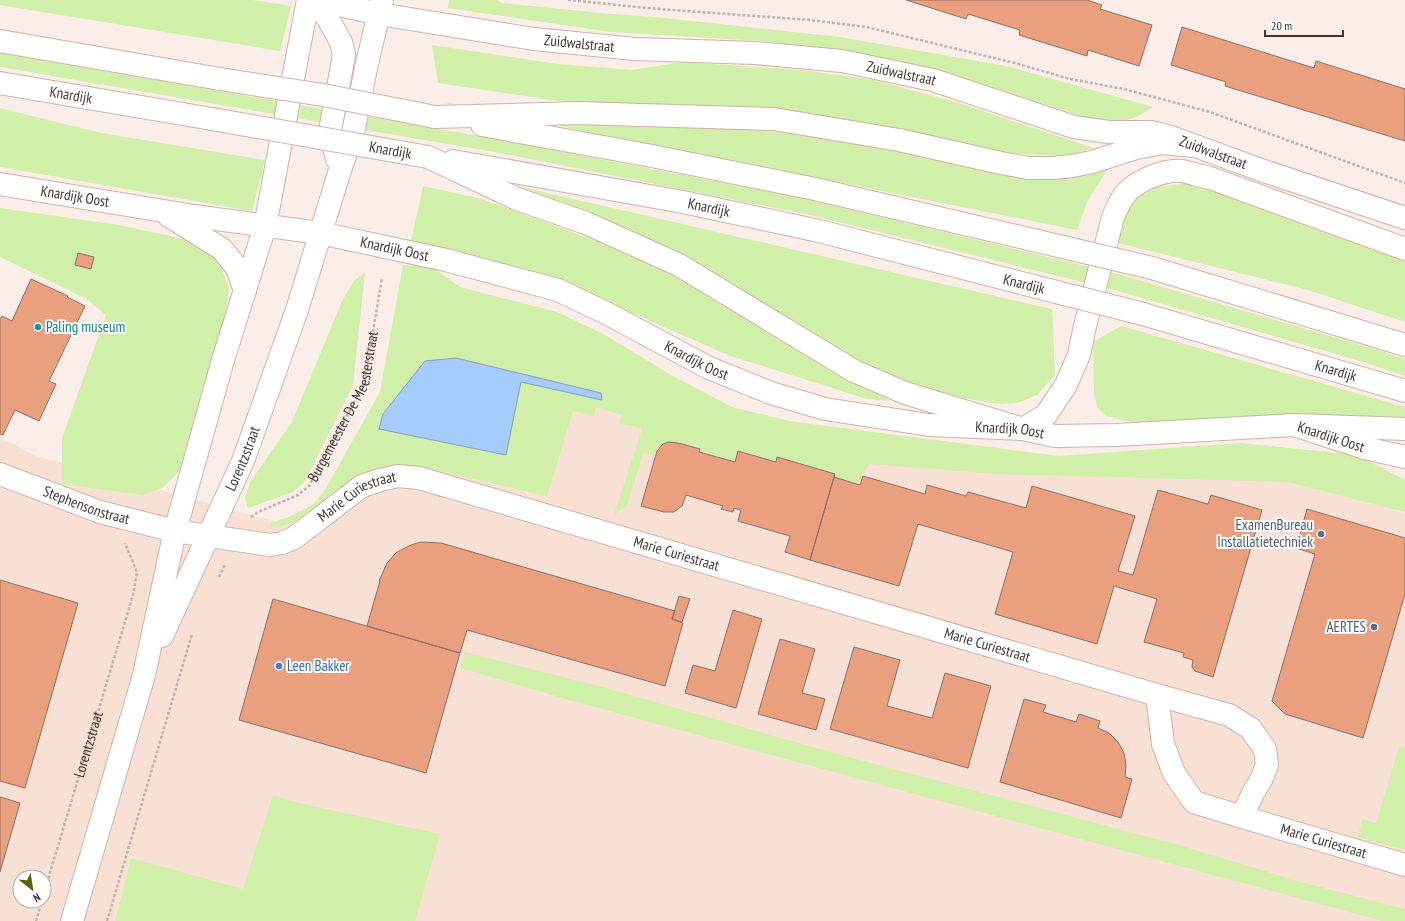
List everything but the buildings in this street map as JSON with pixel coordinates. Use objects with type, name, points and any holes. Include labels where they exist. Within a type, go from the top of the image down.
[{"type":"street","points":[[309,0],[327,17],[341,42],[344,56],[330,131],[340,170]]},
{"type":"street","points":[[265,226],[309,0]]},
{"type":"street","name":"Zuidwalstraat","points":[[318,0],[380,7],[534,39],[557,42],[635,49],[755,53],[842,61],[933,80],[1074,126],[1109,132],[1151,132],[1171,137],[1405,218]]},
{"type":"street","points":[[320,233],[353,133],[380,7]]},
{"type":"street","points":[[0,41],[220,79],[323,95],[644,154],[815,189],[1152,268],[1405,345]]},
{"type":"street","name":"Knardijk","points":[[0,82],[591,185],[698,205],[819,231],[1143,314],[1405,391]]},
{"type":"street","points":[[435,116],[578,113],[774,119],[899,140],[1028,168],[1072,166],[1092,162],[1136,148],[1162,143],[1194,146]]},
{"type":"street","points":[[428,157],[516,200],[586,224],[679,264],[854,371],[905,393],[1023,429]]},
{"type":"street","name":"Zuidwalstraat","points":[[1023,429],[1046,415],[1066,385],[1079,355],[1113,217],[1118,205],[1127,192],[1142,182],[1159,174],[1181,171],[1210,178],[1405,249]]},
{"type":"street","name":"Knardijk Oost","points":[[0,184],[265,226],[320,233],[446,260],[558,290],[608,314],[709,368],[771,393],[825,409],[930,426],[1023,429],[1055,436],[1294,425],[1365,448],[1405,456]]},
{"type":"street","points":[[157,209],[222,249],[237,268],[244,291]]},
{"type":"street","name":"Lorentzstraat","points":[[72,921],[144,675],[175,531],[223,360],[265,226]]},
{"type":"street","name":"Lorentzstraat","points":[[144,675],[243,461],[297,310],[320,233]]},
{"type":"street","points":[[1294,425],[1405,429]]},
{"type":"street","name":"Stephensonstraat","points":[[0,474],[100,512],[175,531],[208,536]]},
{"type":"street","name":"Marie Curiestraat","points":[[208,536],[270,545],[282,543],[294,538],[362,486],[398,476],[419,478],[1229,715],[1250,728],[1265,749],[1267,765],[1242,818]]},
{"type":"street","name":"Marie Curiestraat","points":[[1157,695],[1163,744],[1174,773],[1194,802],[1242,818],[1405,865]]},
{"type":"path","points":[[568,0],[658,10],[760,15],[866,27],[1015,63],[1070,79],[1124,89],[1210,112],[1405,183]]},
{"type":"path","name":"Burgemeester De Meesterstraat","points":[[237,541],[250,518],[258,512],[298,496],[309,486],[364,384],[382,278]]},
{"type":"path","name":"Lorentzstraat","points":[[51,869],[133,595],[137,572],[126,544],[110,530],[100,512]]},
{"type":"path","points":[[216,581],[237,541]]},
{"type":"path","points":[[107,921],[194,628]]},
{"type":"path","points":[[36,921],[40,909]]},
{"type":"shaded area","points":[[626,363],[748,430],[1019,459],[1317,467],[1405,515],[1405,921],[0,921],[0,437],[33,455],[276,522],[310,509],[385,442],[570,402]]},
{"type":"green space","points":[[0,0],[253,0],[291,6],[280,51],[0,5]]},
{"type":"green space","points":[[449,0],[497,0],[502,3],[655,17],[840,37],[1006,66],[1153,107],[1128,120],[1100,122],[947,73],[845,51],[762,41],[611,32],[448,8]]},
{"type":"green space","points":[[432,45],[558,64],[631,70],[684,62],[801,70],[873,80],[956,102],[1094,148],[1077,153],[1056,156],[1006,153],[660,105],[559,101],[438,83]]},
{"type":"green space","points":[[0,53],[496,139],[806,199],[1115,273],[1371,348],[1405,359],[1405,376],[1367,363],[1111,289],[806,214],[500,153],[0,67]]},
{"type":"green space","points":[[444,103],[585,118],[726,127],[1110,165],[1088,200],[1077,230]]},
{"type":"green space","points":[[0,108],[101,133],[265,160],[252,211],[0,167]]},
{"type":"green space","points":[[452,171],[1052,309],[1055,375],[1037,395],[1017,403],[999,404],[961,398],[910,386],[856,363],[736,292]]},
{"type":"green space","points":[[1197,182],[1405,254],[1405,322],[1308,290],[1114,242],[1130,203],[1155,187]]},
{"type":"green space","points":[[423,186],[482,199],[640,257],[732,307],[890,401],[867,399],[728,355],[559,281],[411,241]]},
{"type":"green space","points":[[0,208],[119,225],[188,240],[207,250],[221,266],[229,289],[225,317],[181,470],[162,488],[143,495],[62,484],[62,438],[106,315],[85,298],[0,257]]},
{"type":"green space","points":[[403,265],[432,267],[460,287],[557,312],[605,335],[671,375],[732,407],[789,421],[1059,456],[1241,443],[1357,455],[1405,480],[1405,512],[1287,482],[995,474],[870,464],[861,475],[859,484],[737,450],[733,462],[699,450],[672,444],[662,446],[654,455],[643,453],[627,506],[614,515],[642,429],[619,423],[622,415],[596,407],[594,416],[573,411],[547,496],[417,466],[391,465],[361,474],[335,491],[317,507],[294,522],[282,526],[271,527],[271,523],[289,517],[314,504],[326,488],[380,392]],"holes":[[[456,358],[602,400],[521,382],[402,433],[379,428]]]},
{"type":"green space","points":[[365,272],[353,385],[305,481],[293,492],[248,508],[245,498],[250,482],[292,422],[342,301],[354,281]]},
{"type":"green space","points":[[1121,326],[1405,407],[1405,421],[1351,417],[1131,422],[1106,416],[1097,407],[1094,392],[1093,342]]},
{"type":"green space","points":[[465,652],[606,688],[841,755],[1182,846],[1301,882],[1405,909],[1405,921],[1382,921],[580,703],[460,668]]},
{"type":"green space","points":[[1400,745],[1405,747],[1405,850],[1358,837],[1362,819],[1376,823]]},
{"type":"green space","points":[[273,795],[295,802],[440,834],[415,921],[115,921],[131,858],[243,889]]},
{"type":"water","points":[[456,358],[601,393],[602,400],[521,382],[506,455],[379,429],[383,414],[425,361]]},
{"type":"place","name":"Paling museum","points":[[38,327]]},
{"type":"place","name":"ExamenBureau Installatietechniek","points":[[1321,534]]},
{"type":"place","name":"AERTES","points":[[1374,627]]},
{"type":"place","name":"Leen Bakker","points":[[279,666]]}]
